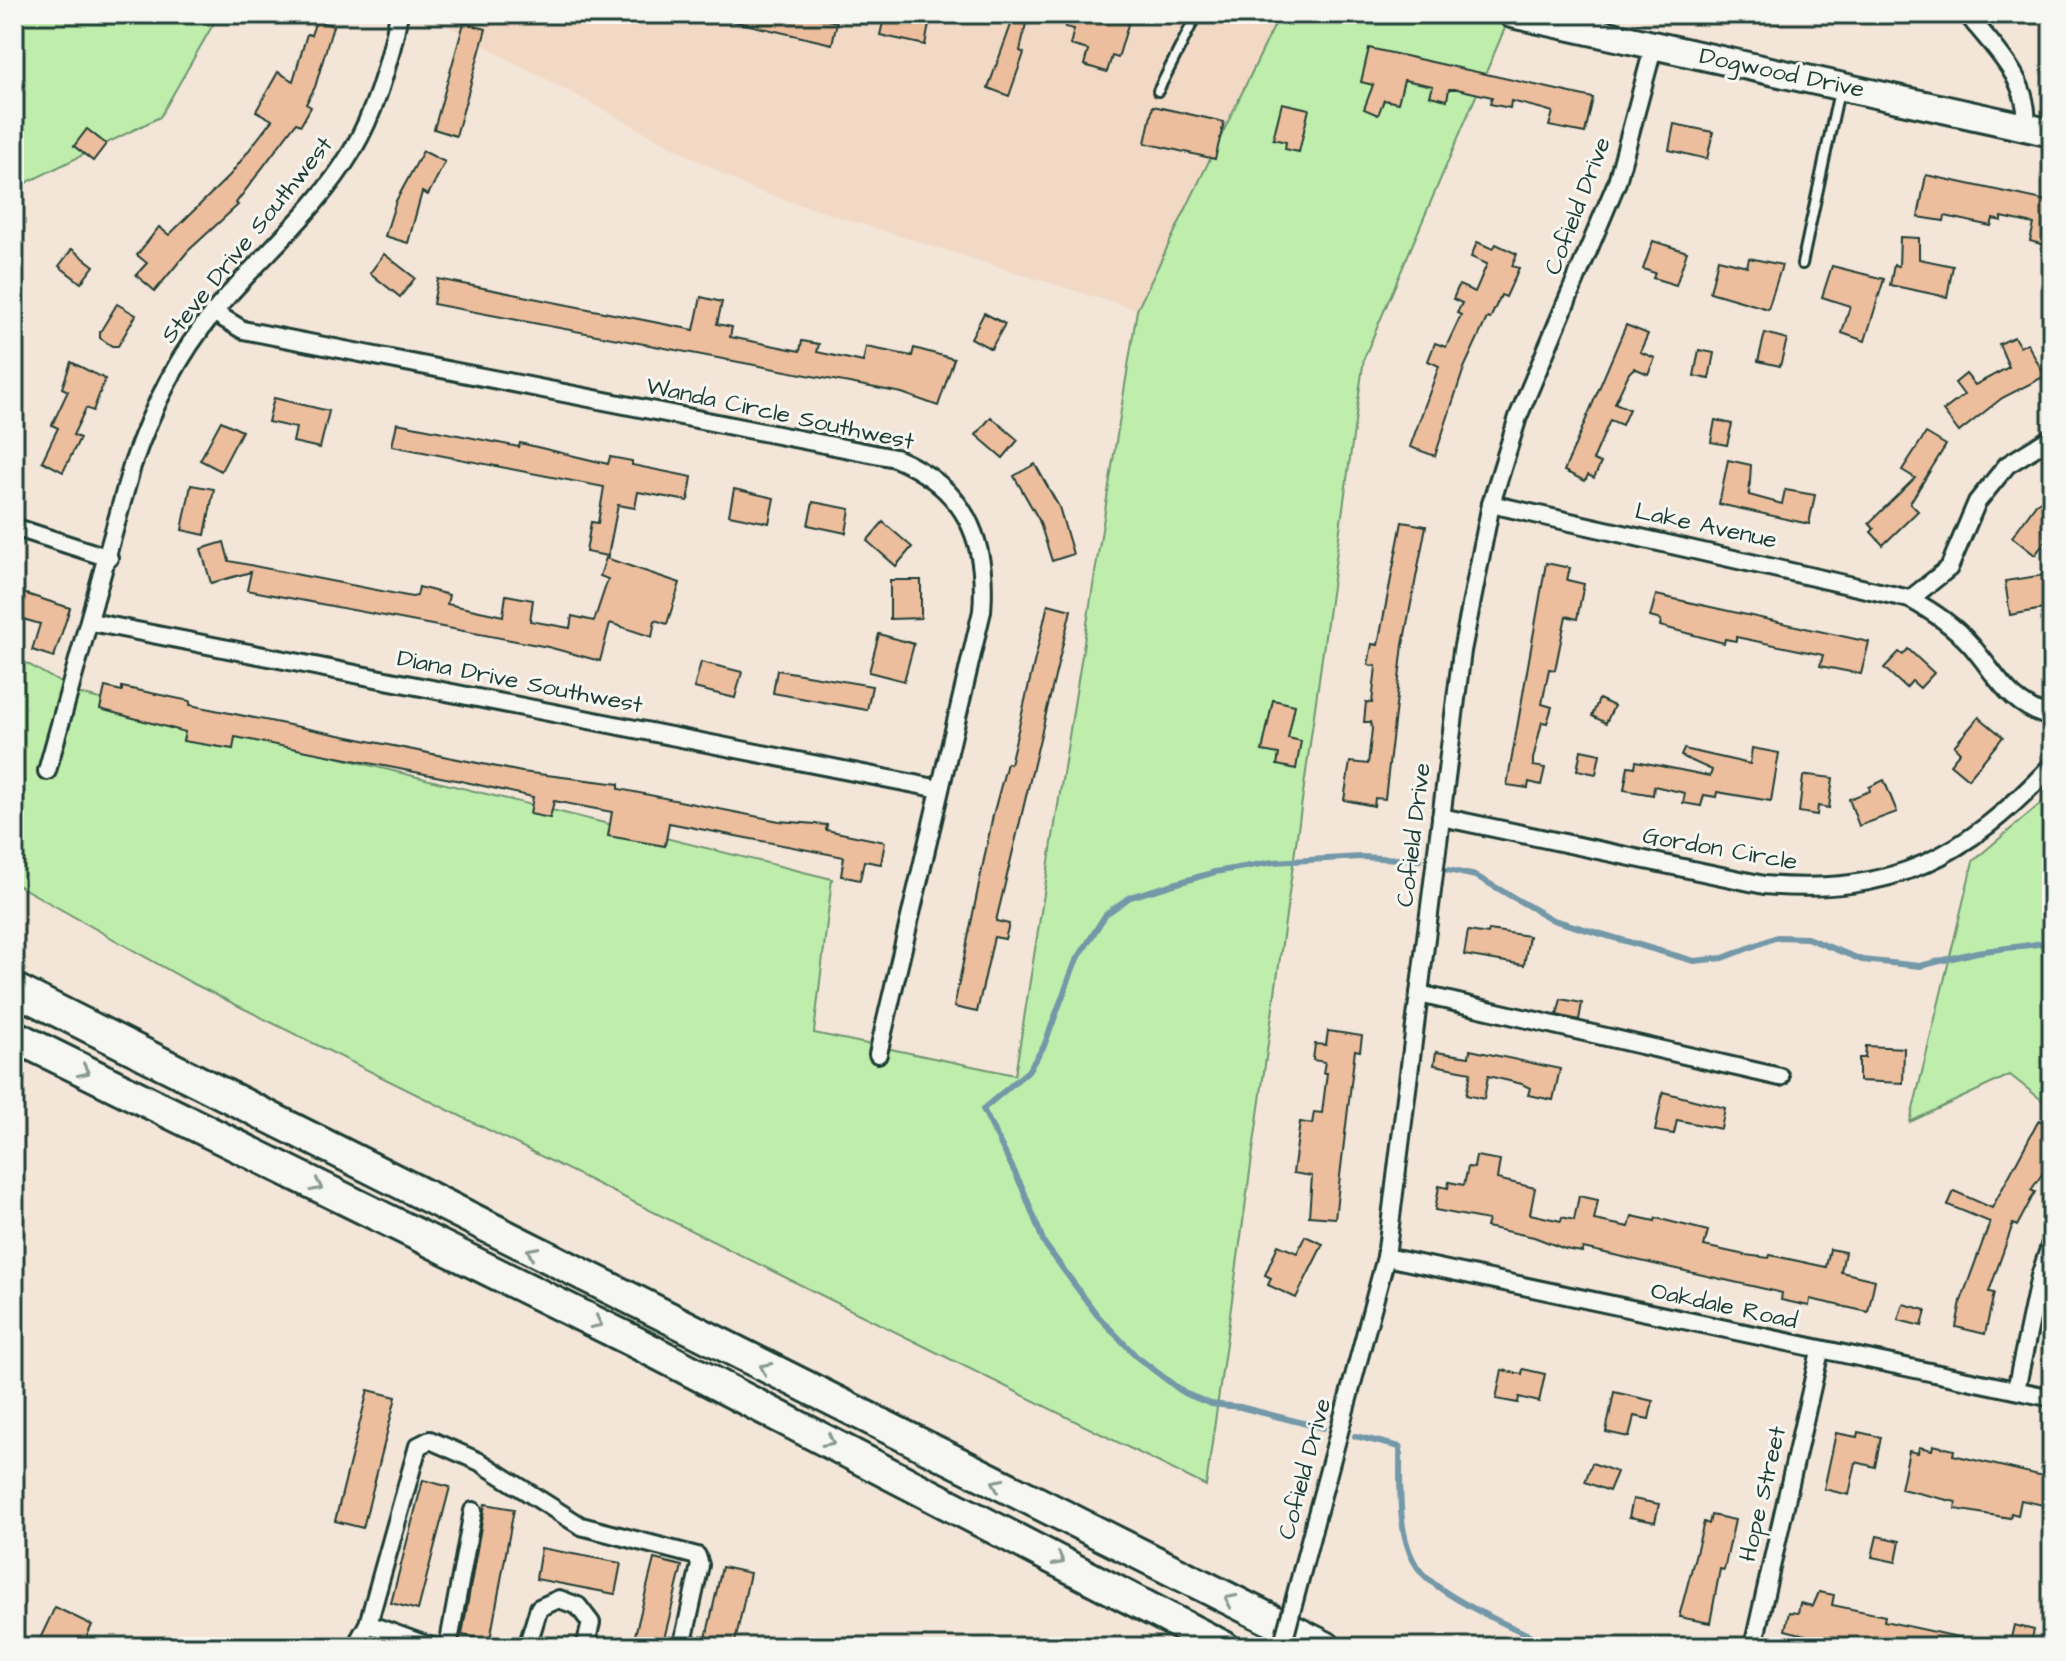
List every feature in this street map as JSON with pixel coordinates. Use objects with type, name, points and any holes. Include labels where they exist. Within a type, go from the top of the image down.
[{"type":"highway","points":[[14,989],[1325,1647]]},
{"type":"highway","points":[[14,1036],[649,1349],[1224,1647]]},
{"type":"main road","name":"Dogwood Drive","points":[[1512,14],[2052,133]]},
{"type":"street","name":"Steve Drive Southwest","points":[[47,771],[109,558],[132,466],[149,418],[177,363],[213,312],[326,190],[352,151],[371,115],[391,55],[399,14]]},
{"type":"street","points":[[1977,18],[2022,85],[2028,106],[2026,127]]},
{"type":"street","name":"Cofield Drive","points":[[1282,1647],[1386,1257],[1462,651],[1491,504],[1518,417],[1617,182],[1654,45]]},
{"type":"street","name":"Wanda Circle Southwest","points":[[213,312],[243,330],[895,458],[926,471],[950,493],[969,523],[980,550],[984,578],[982,611],[878,1054]]},
{"type":"street","points":[[2052,437],[2007,465],[1977,502],[1949,568],[1910,599],[1956,629],[1991,675],[2013,697],[2052,718]]},
{"type":"street","name":"Lake Avenue","points":[[1491,504],[1910,599]]},
{"type":"street","points":[[14,527],[109,558]]},
{"type":"street","name":"Diana Drive Southwest","points":[[91,622],[940,789]]},
{"type":"street","name":"Gordon Circle","points":[[1441,817],[1764,885],[1809,889],[1854,886],[1921,867],[1982,833],[2012,808],[2052,765]]},
{"type":"street","points":[[1419,994],[1780,1077]]},
{"type":"street","points":[[2016,1390],[2040,1276],[2052,1240]]},
{"type":"street","name":"Oakdale Road","points":[[1386,1257],[2052,1398]]},
{"type":"street","name":"Hope Street","points":[[1753,1647],[1820,1351]]},
{"type":"street","points":[[355,1647],[368,1624],[418,1446],[430,1440],[480,1462],[581,1526],[697,1556],[700,1565],[682,1647]]},
{"type":"street","points":[[448,1647],[473,1511]]},
{"type":"street","points":[[527,1647],[539,1608],[559,1599],[578,1606],[591,1623],[585,1647]]},
{"type":"street","points":[[368,1624],[432,1647]]},
{"type":"lane","points":[[1158,91],[1197,14]]},
{"type":"lane","points":[[1802,264],[1840,86]]},
{"type":"shaded area","points":[[425,14],[1280,14],[1137,310],[753,190]]},
{"type":"green space","points":[[14,14],[219,14],[160,117],[14,189]]},
{"type":"green space","points":[[1280,14],[1511,14],[1364,358],[1206,1486],[190,982],[14,883],[14,656],[80,694],[832,879],[814,1033],[1015,1075],[1137,310]]},
{"type":"green space","points":[[2052,794],[2052,1108],[2010,1075],[1910,1122],[1973,861]]},
{"type":"building","points":[[733,14],[818,14],[817,18],[837,22],[832,44],[732,21]]},
{"type":"building","points":[[885,14],[931,14],[925,45],[880,35]]},
{"type":"building","points":[[1015,14],[1028,14],[1020,51],[1024,53],[1009,96],[988,88]]},
{"type":"building","points":[[1069,14],[1115,14],[1130,18],[1118,58],[1112,56],[1107,72],[1084,65],[1088,50],[1070,45],[1074,29],[1065,27]]},
{"type":"building","points":[[316,21],[333,26],[315,87],[306,104],[311,107],[301,125],[296,123],[236,203],[238,205],[188,251],[155,291],[136,275],[147,263],[137,255],[159,227],[169,235],[230,175],[272,120],[256,111],[278,72],[293,81],[307,34],[311,35]]},
{"type":"building","points":[[464,23],[486,29],[456,136],[434,129]]},
{"type":"building","points":[[1369,48],[1593,98],[1585,133],[1549,126],[1553,112],[1543,109],[1511,101],[1510,108],[1490,104],[1492,97],[1457,89],[1449,89],[1447,100],[1430,96],[1433,86],[1404,80],[1398,103],[1384,100],[1378,115],[1364,109],[1373,85],[1361,82]]},
{"type":"building","points":[[1282,103],[1309,109],[1299,152],[1285,149],[1286,142],[1273,139]]},
{"type":"building","points":[[1153,106],[1224,122],[1215,159],[1145,143]]},
{"type":"building","points":[[1674,124],[1713,132],[1707,159],[1669,150]]},
{"type":"building","points":[[87,129],[106,144],[93,161],[74,146]]},
{"type":"building","points":[[423,151],[445,162],[428,195],[422,192],[408,243],[385,236],[396,201]]},
{"type":"building","points":[[1926,175],[2052,202],[2052,247],[2030,241],[2034,224],[2002,217],[2002,221],[1993,219],[1991,226],[1945,216],[1944,221],[1918,217]]},
{"type":"building","points":[[1900,237],[1919,238],[1919,259],[1953,266],[1947,297],[1890,285],[1894,265],[1899,266]]},
{"type":"building","points":[[1653,241],[1687,252],[1676,285],[1653,278],[1655,273],[1643,269]]},
{"type":"building","points":[[1477,242],[1493,249],[1496,244],[1517,254],[1512,266],[1519,268],[1506,297],[1501,295],[1490,319],[1487,318],[1464,368],[1435,456],[1410,447],[1439,366],[1428,361],[1435,343],[1446,347],[1461,315],[1457,313],[1462,303],[1453,299],[1459,285],[1475,292],[1487,264],[1471,257]]},
{"type":"building","points":[[72,249],[94,266],[81,283],[59,266]]},
{"type":"building","points":[[384,254],[415,278],[400,297],[370,273]]},
{"type":"building","points":[[1749,258],[1782,265],[1768,309],[1710,292],[1718,259],[1747,266]]},
{"type":"building","points":[[1832,266],[1884,279],[1865,341],[1842,333],[1850,306],[1822,297]]},
{"type":"building","points":[[438,279],[694,330],[701,297],[722,302],[717,324],[732,327],[730,337],[800,351],[802,341],[819,344],[817,352],[863,362],[866,347],[912,356],[914,348],[954,359],[938,406],[902,393],[433,304]]},
{"type":"building","points":[[117,304],[136,315],[118,346],[112,346],[100,338],[100,332]]},
{"type":"building","points":[[984,313],[1005,324],[991,349],[971,338]]},
{"type":"building","points":[[1626,325],[1648,334],[1640,352],[1655,358],[1648,374],[1634,368],[1629,373],[1615,403],[1629,409],[1622,425],[1610,420],[1593,460],[1601,463],[1594,478],[1588,475],[1585,481],[1564,471]]},
{"type":"building","points":[[1765,333],[1787,339],[1780,366],[1758,361]]},
{"type":"building","points":[[2014,337],[2020,347],[2027,343],[2045,376],[2002,398],[1959,432],[1943,411],[1964,395],[1955,383],[1966,374],[1975,385],[2009,367],[1999,344]]},
{"type":"building","points":[[1699,350],[1714,353],[1709,379],[1694,376]]},
{"type":"building","points":[[71,362],[105,379],[93,411],[86,408],[73,435],[80,438],[63,472],[42,461],[58,428],[52,425],[68,391],[62,388]]},
{"type":"building","points":[[274,398],[329,411],[320,448],[293,442],[296,428],[268,422]]},
{"type":"building","points":[[991,417],[1018,440],[1003,458],[976,435]]},
{"type":"building","points":[[1715,420],[1732,424],[1727,445],[1711,442]]},
{"type":"building","points":[[221,421],[242,431],[221,471],[200,460]]},
{"type":"building","points":[[397,423],[519,447],[520,443],[608,464],[610,457],[632,461],[632,465],[692,477],[688,501],[638,492],[635,508],[618,505],[608,556],[586,552],[591,522],[598,523],[604,487],[392,446]]},
{"type":"building","points":[[1926,433],[1946,445],[1910,503],[1918,511],[1883,545],[1871,532],[1874,529],[1869,523],[1915,478],[1902,470]]},
{"type":"building","points":[[1728,460],[1751,465],[1749,495],[1782,504],[1785,490],[1815,495],[1809,524],[1719,504]]},
{"type":"building","points":[[1035,464],[1059,507],[1073,554],[1052,561],[1039,520],[1014,476]]},
{"type":"building","points":[[191,485],[214,489],[205,535],[182,530]]},
{"type":"building","points":[[734,489],[774,498],[769,523],[729,515]]},
{"type":"building","points":[[2052,494],[2052,522],[2047,529],[2052,532],[2035,555],[2012,537],[2036,504]]},
{"type":"building","points":[[813,502],[850,509],[846,533],[808,525]]},
{"type":"building","points":[[883,522],[912,547],[896,566],[867,541]]},
{"type":"building","points":[[1402,522],[1426,526],[1403,645],[1385,799],[1375,798],[1374,806],[1344,800],[1350,762],[1368,764],[1372,729],[1371,722],[1364,722],[1366,702],[1372,703],[1376,666],[1368,665],[1372,644],[1378,645]]},
{"type":"building","points":[[224,542],[229,561],[412,597],[417,596],[419,587],[449,595],[447,604],[503,616],[506,595],[533,600],[530,621],[570,628],[572,616],[594,621],[608,579],[600,576],[606,558],[680,583],[667,624],[655,620],[652,637],[610,623],[600,661],[548,647],[247,590],[251,572],[211,583],[201,549]]},
{"type":"building","points":[[1546,563],[1570,568],[1567,580],[1584,584],[1577,619],[1566,616],[1555,670],[1549,669],[1542,704],[1552,707],[1547,723],[1542,722],[1533,759],[1533,766],[1545,768],[1541,785],[1529,782],[1528,788],[1507,785]]},
{"type":"building","points":[[2045,575],[2049,599],[2043,609],[2010,615],[2005,581]]},
{"type":"building","points":[[890,580],[921,580],[921,618],[890,619]]},
{"type":"building","points":[[23,593],[70,608],[54,657],[32,650],[40,624],[16,617]]},
{"type":"building","points":[[1656,595],[1869,642],[1861,674],[1820,666],[1823,655],[1736,637],[1736,641],[1725,639],[1724,643],[1660,626],[1661,620],[1650,617]]},
{"type":"building","points":[[1048,604],[1071,610],[996,921],[1009,924],[1005,939],[994,937],[977,1012],[954,1007],[993,815],[1007,763],[1010,764]]},
{"type":"building","points":[[879,634],[914,644],[904,681],[869,672]]},
{"type":"building","points":[[1908,649],[1934,673],[1920,688],[1912,681],[1906,688],[1884,668],[1899,652],[1903,655]]},
{"type":"building","points":[[701,662],[742,672],[735,698],[694,688]]},
{"type":"building","points":[[777,670],[872,686],[867,710],[773,693]]},
{"type":"building","points":[[105,687],[122,691],[122,687],[190,701],[190,705],[522,772],[619,784],[619,789],[779,821],[827,825],[826,830],[885,842],[881,864],[864,861],[860,880],[841,876],[844,857],[669,823],[665,846],[608,836],[612,812],[554,801],[550,818],[530,814],[533,797],[461,781],[235,737],[233,749],[183,741],[185,732],[100,709]]},
{"type":"building","points":[[1599,699],[1614,706],[1606,723],[1592,716]]},
{"type":"building","points":[[1273,700],[1295,705],[1288,738],[1301,741],[1296,769],[1277,765],[1279,754],[1262,751]]},
{"type":"building","points":[[1979,717],[2003,737],[1968,779],[1950,764],[1960,752],[1954,746]]},
{"type":"building","points":[[1752,748],[1779,753],[1771,801],[1717,792],[1716,797],[1704,795],[1701,806],[1683,803],[1685,793],[1654,786],[1653,795],[1624,790],[1628,766],[1635,767],[1636,761],[1710,776],[1712,770],[1681,756],[1684,749],[1750,764]]},
{"type":"building","points":[[1581,750],[1600,754],[1596,774],[1577,770]]},
{"type":"building","points":[[1803,777],[1833,778],[1829,808],[1818,806],[1817,815],[1799,812]]},
{"type":"building","points":[[1884,780],[1897,812],[1859,826],[1849,799],[1870,791],[1869,787]]},
{"type":"building","points":[[1489,930],[1529,936],[1524,965],[1464,955],[1468,931],[1488,934]]},
{"type":"building","points":[[1561,999],[1582,1003],[1579,1020],[1557,1015]]},
{"type":"building","points":[[1328,1031],[1362,1036],[1360,1051],[1355,1050],[1335,1218],[1309,1216],[1312,1176],[1293,1173],[1300,1122],[1312,1124],[1314,1112],[1322,1113],[1327,1073],[1323,1073],[1325,1062],[1313,1060],[1315,1044],[1326,1045]]},
{"type":"building","points":[[1866,1046],[1904,1048],[1903,1083],[1859,1081],[1859,1058],[1865,1058]]},
{"type":"building","points":[[1470,1050],[1560,1069],[1553,1100],[1528,1095],[1530,1088],[1522,1084],[1488,1076],[1484,1099],[1466,1095],[1471,1072],[1434,1065],[1436,1052],[1469,1057]]},
{"type":"building","points":[[1663,1092],[1725,1108],[1721,1129],[1677,1120],[1674,1134],[1655,1131]]},
{"type":"building","points":[[2039,1120],[2052,1129],[2052,1160],[2031,1190],[2035,1192],[2017,1226],[2013,1224],[1989,1292],[1994,1293],[1985,1334],[1956,1327],[1961,1301],[1990,1222],[1948,1205],[1954,1191],[1992,1208]]},
{"type":"building","points":[[1476,1156],[1500,1160],[1497,1179],[1535,1188],[1530,1214],[1561,1221],[1562,1217],[1574,1220],[1579,1196],[1598,1200],[1594,1220],[1629,1227],[1632,1216],[1655,1221],[1656,1218],[1708,1231],[1704,1246],[1745,1255],[1769,1258],[1770,1255],[1826,1267],[1830,1249],[1845,1252],[1841,1272],[1875,1280],[1868,1312],[1810,1299],[1809,1306],[1781,1300],[1782,1293],[1583,1248],[1582,1252],[1565,1249],[1534,1237],[1486,1227],[1488,1220],[1435,1210],[1439,1186],[1448,1188],[1449,1182],[1464,1185],[1468,1167],[1474,1168]]},
{"type":"building","points":[[1305,1236],[1323,1244],[1296,1298],[1268,1285],[1271,1278],[1265,1275],[1278,1245],[1297,1253]]},
{"type":"building","points":[[1903,1304],[1926,1310],[1922,1326],[1898,1320]]},
{"type":"building","points":[[1523,1369],[1545,1374],[1539,1402],[1519,1397],[1518,1403],[1496,1399],[1502,1370],[1522,1374]]},
{"type":"building","points":[[368,1390],[396,1397],[363,1528],[335,1521]]},
{"type":"building","points":[[1614,1392],[1653,1401],[1649,1419],[1634,1416],[1629,1437],[1606,1432]]},
{"type":"building","points":[[1858,1432],[1881,1437],[1875,1467],[1856,1462],[1849,1495],[1824,1489],[1836,1433],[1857,1437]]},
{"type":"building","points":[[1933,1445],[1954,1450],[1953,1455],[2052,1478],[2052,1507],[2021,1500],[2018,1515],[2011,1513],[2010,1518],[1955,1509],[1956,1502],[1901,1489],[1909,1451],[1918,1453],[1919,1447],[1932,1450]]},
{"type":"building","points":[[1592,1463],[1617,1472],[1609,1491],[1585,1482]]},
{"type":"building","points":[[423,1480],[450,1487],[418,1610],[391,1603]]},
{"type":"building","points":[[1633,1499],[1659,1504],[1655,1522],[1629,1517]]},
{"type":"building","points":[[485,1504],[514,1509],[490,1640],[462,1635]]},
{"type":"building","points":[[1711,1515],[1735,1520],[1724,1570],[1720,1569],[1710,1623],[1679,1617],[1704,1522],[1709,1524]]},
{"type":"building","points":[[1877,1536],[1900,1541],[1896,1562],[1872,1557]]},
{"type":"building","points":[[541,1548],[621,1563],[615,1594],[536,1579]]},
{"type":"building","points":[[654,1559],[682,1566],[662,1647],[632,1647]]},
{"type":"building","points":[[722,1567],[750,1573],[734,1647],[704,1647]]},
{"type":"building","points":[[1819,1592],[1834,1595],[1832,1605],[1885,1616],[1884,1621],[1977,1641],[1976,1647],[1852,1647],[1785,1630],[1789,1612],[1798,1613],[1800,1603],[1813,1606]]},
{"type":"building","points":[[55,1607],[92,1625],[82,1647],[36,1647]]},
{"type":"building","points":[[2014,1625],[2034,1630],[2030,1647],[2009,1647]]},
{"type":"waterway","points":[[1323,1428],[1240,1407],[1211,1404],[1184,1393],[1137,1357],[1097,1315],[1044,1243],[1023,1189],[983,1109],[1028,1071],[1044,1046],[1075,963],[1106,914],[1130,897],[1215,872],[1273,862],[1361,857],[1420,860]]},
{"type":"waterway","points":[[1448,870],[1476,876],[1553,920],[1694,961],[1723,958],[1777,937],[1807,938],[1862,960],[1920,966],[1977,952],[2052,942]]},
{"type":"waterway","points":[[1355,1436],[1400,1447],[1403,1530],[1413,1560],[1422,1573],[1466,1604],[1556,1647]]}]
